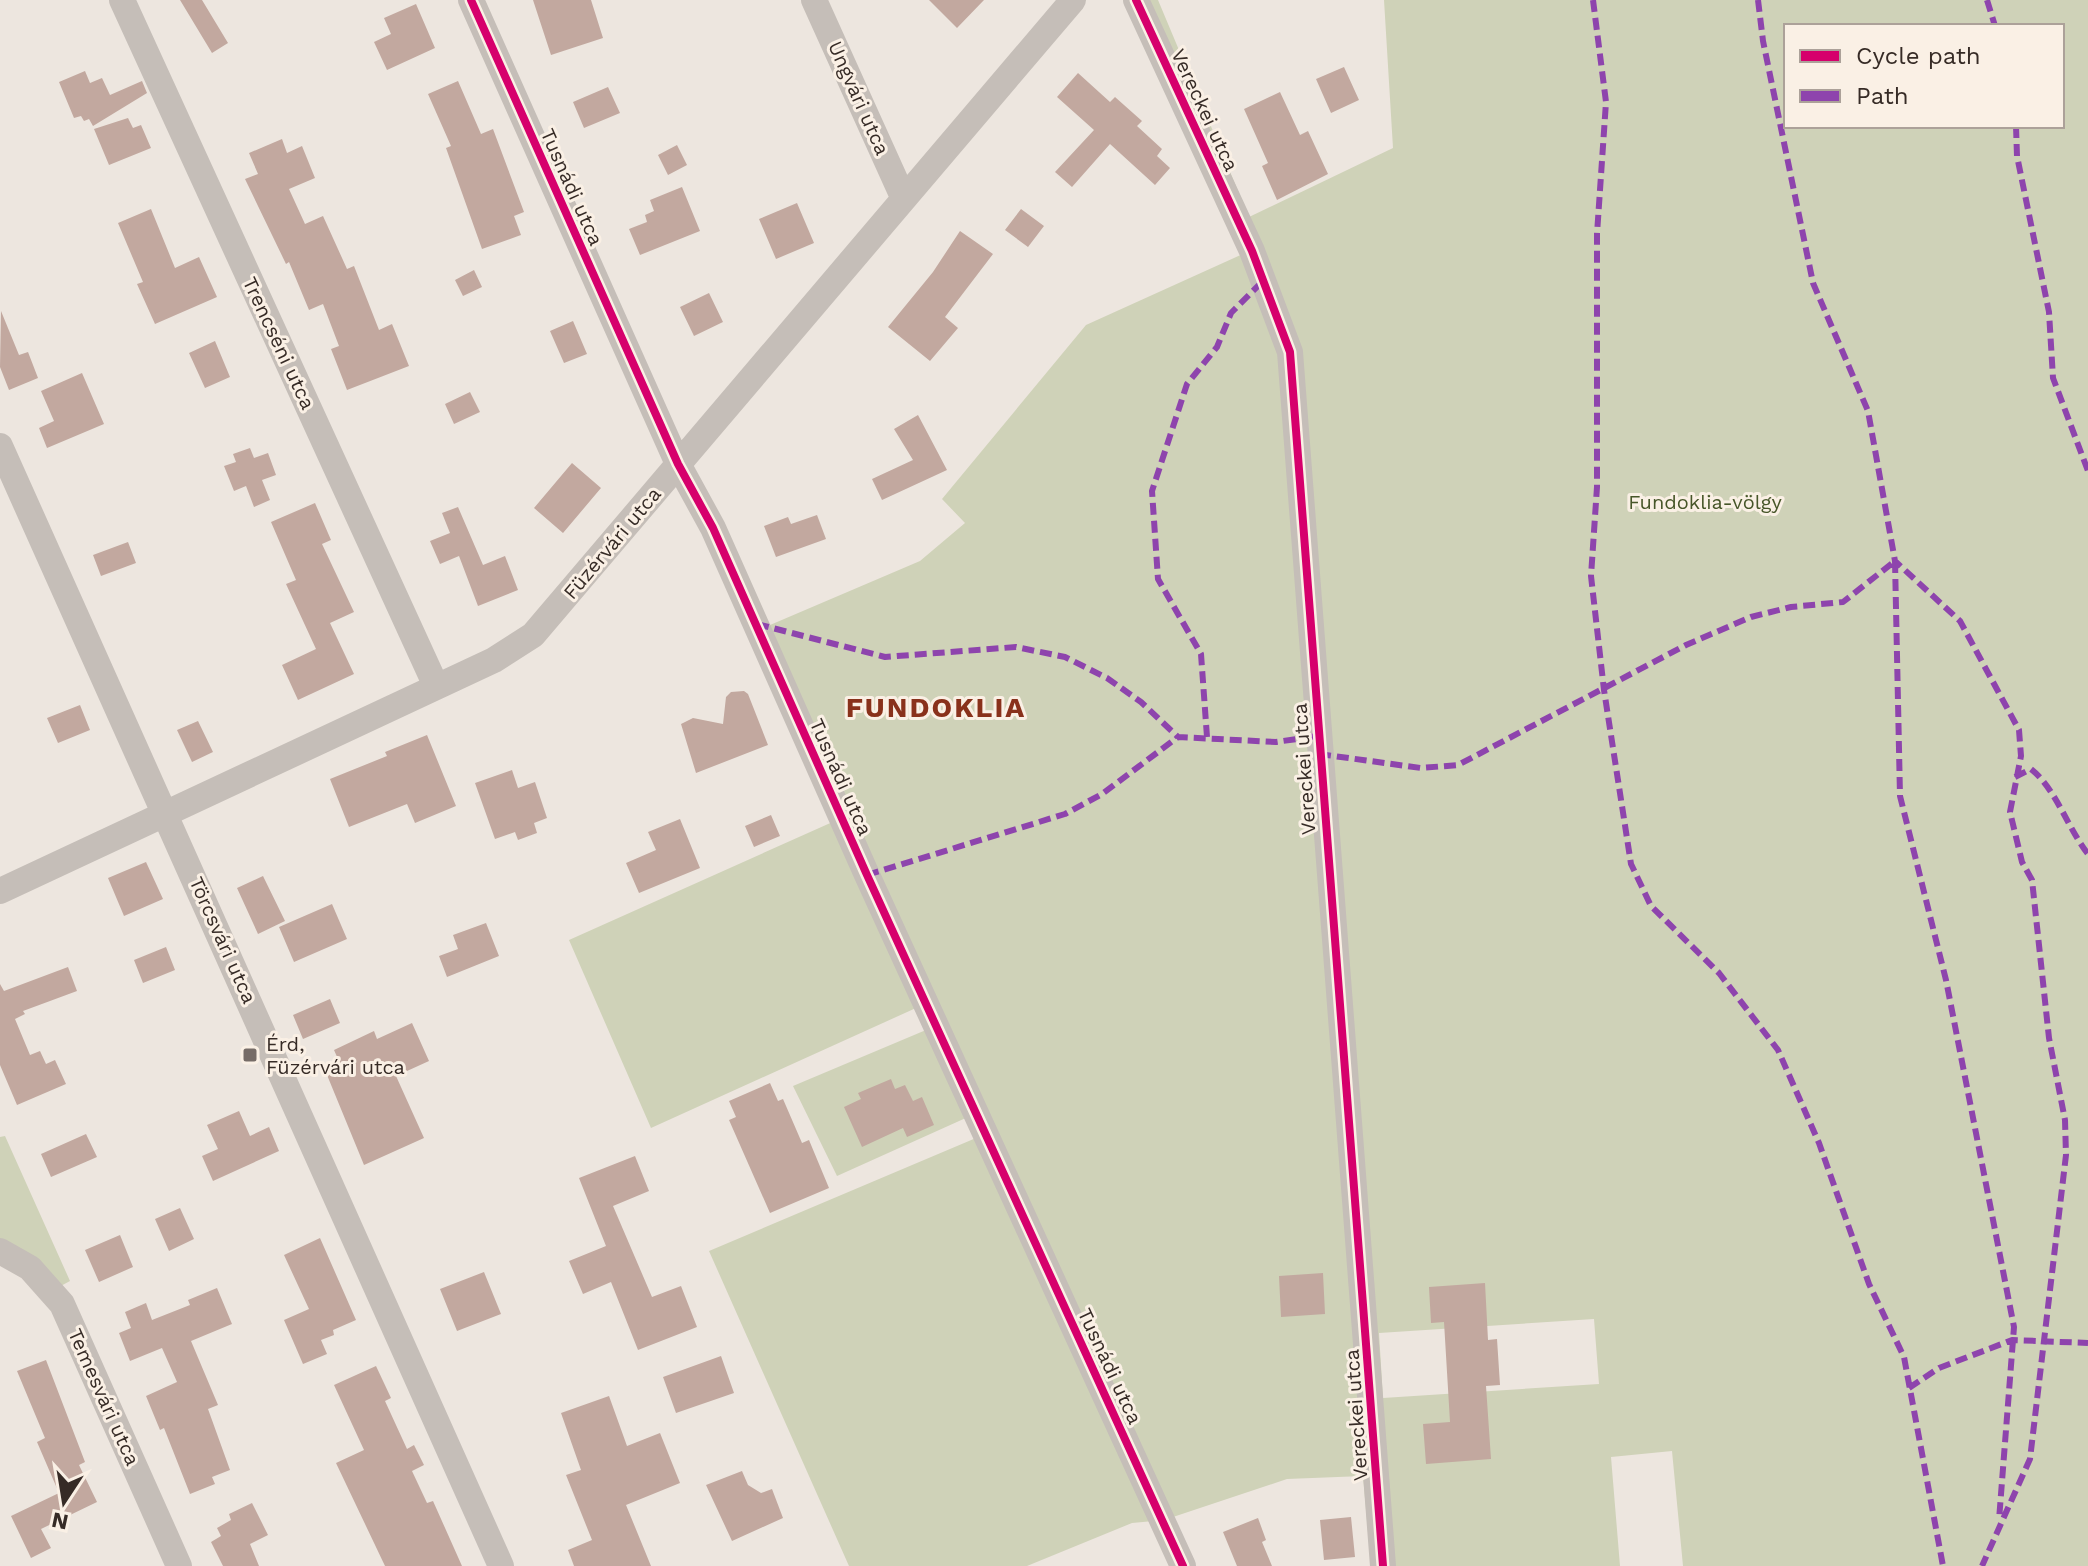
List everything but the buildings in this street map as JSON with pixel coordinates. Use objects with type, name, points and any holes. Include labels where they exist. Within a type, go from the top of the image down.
[{"type":"street","name":"Trencséni utca","points":[[122,0],[436,686]]},
{"type":"street","name":"Tusnádi utca","points":[[471,0],[678,464],[750,610],[867,875],[1183,1566]]},
{"type":"street","name":"Ungvári utca","points":[[814,0],[903,197]]},
{"type":"street","name":"Füzérvári utca","points":[[0,891],[494,660],[533,635],[1073,0]]},
{"type":"street","name":"Vereckei utca","points":[[1136,0],[1252,251],[1290,352],[1383,1566]]},
{"type":"street","name":"Törcsvári utca","points":[[0,446],[501,1566]]},
{"type":"street","name":"Temesvári utca","points":[[0,1251],[30,1268],[62,1304],[179,1566]]},
{"type":"green space","name":"Fundoklia-völgy","points":[[1123,0],[1158,0],[1249,217],[1393,148],[1384,0],[2088,0],[2088,1566],[1683,1566],[1672,1451],[1611,1457],[1620,1566],[1371,1566],[1363,1476],[1287,1479],[1164,1520],[1132,1523],[1027,1566],[849,1566],[709,1251],[976,1138],[968,1117],[837,1176],[793,1086],[926,1030],[916,1008],[651,1128],[569,940],[846,816],[763,628],[920,561],[965,523],[942,499],[1086,325],[1245,253]],"holes":[[[1594,1319],[1599,1384],[1383,1398],[1379,1333]]]},
{"type":"green space","points":[[5,1136],[70,1281],[57,1288],[0,1239],[0,1137]]},
{"type":"marked path","points":[[1593,0],[1606,102],[1597,234],[1597,487],[1591,576],[1604,690],[1631,864],[1651,906],[1719,973],[1778,1050],[1819,1143],[1869,1284],[1904,1357],[1943,1566]]},
{"type":"marked path","points":[[1758,0],[1763,41],[1813,283],[1868,411],[1895,561],[1960,621],[2019,730],[2021,756],[2010,812],[2022,862],[2032,880],[2049,1038],[2065,1120],[2066,1155],[2030,1459],[1982,1566]]},
{"type":"marked path","points":[[1987,0],[1994,24]]},
{"type":"marked path","points":[[2016,128],[2017,156],[2049,312],[2053,378],[2088,471]]},
{"type":"marked path","points":[[1207,737],[1201,654],[1158,579],[1152,491],[1187,384],[1217,347],[1231,313],[1262,282]]},
{"type":"marked path","points":[[1895,561],[1900,796],[1946,980],[2014,1327],[1999,1520]]},
{"type":"marked path","points":[[1319,754],[1421,768],[1458,765],[1686,645],[1751,617],[1791,607],[1843,602],[1895,561]]},
{"type":"marked path","points":[[757,624],[885,657],[1016,647],[1065,657],[1107,678],[1141,702],[1178,737]]},
{"type":"marked path","points":[[867,875],[1065,814],[1102,794],[1178,737],[1276,742],[1317,736]]},
{"type":"marked path","points":[[2015,777],[2031,769],[2040,777],[2088,854]]},
{"type":"marked path","points":[[1909,1388],[1939,1368],[2012,1340],[2088,1343]]},
{"type":"cycle path","points":[[471,0],[678,464],[713,528],[867,875],[1183,1566]]},
{"type":"cycle path","points":[[1136,0],[1252,251],[1290,352],[1383,1566]]},
{"type":"place","name":"Érd, Füzérvári utca","points":[[250,1055]]},
{"type":"district","name":"FUNDOKLIA","points":[[936,707]]}]
